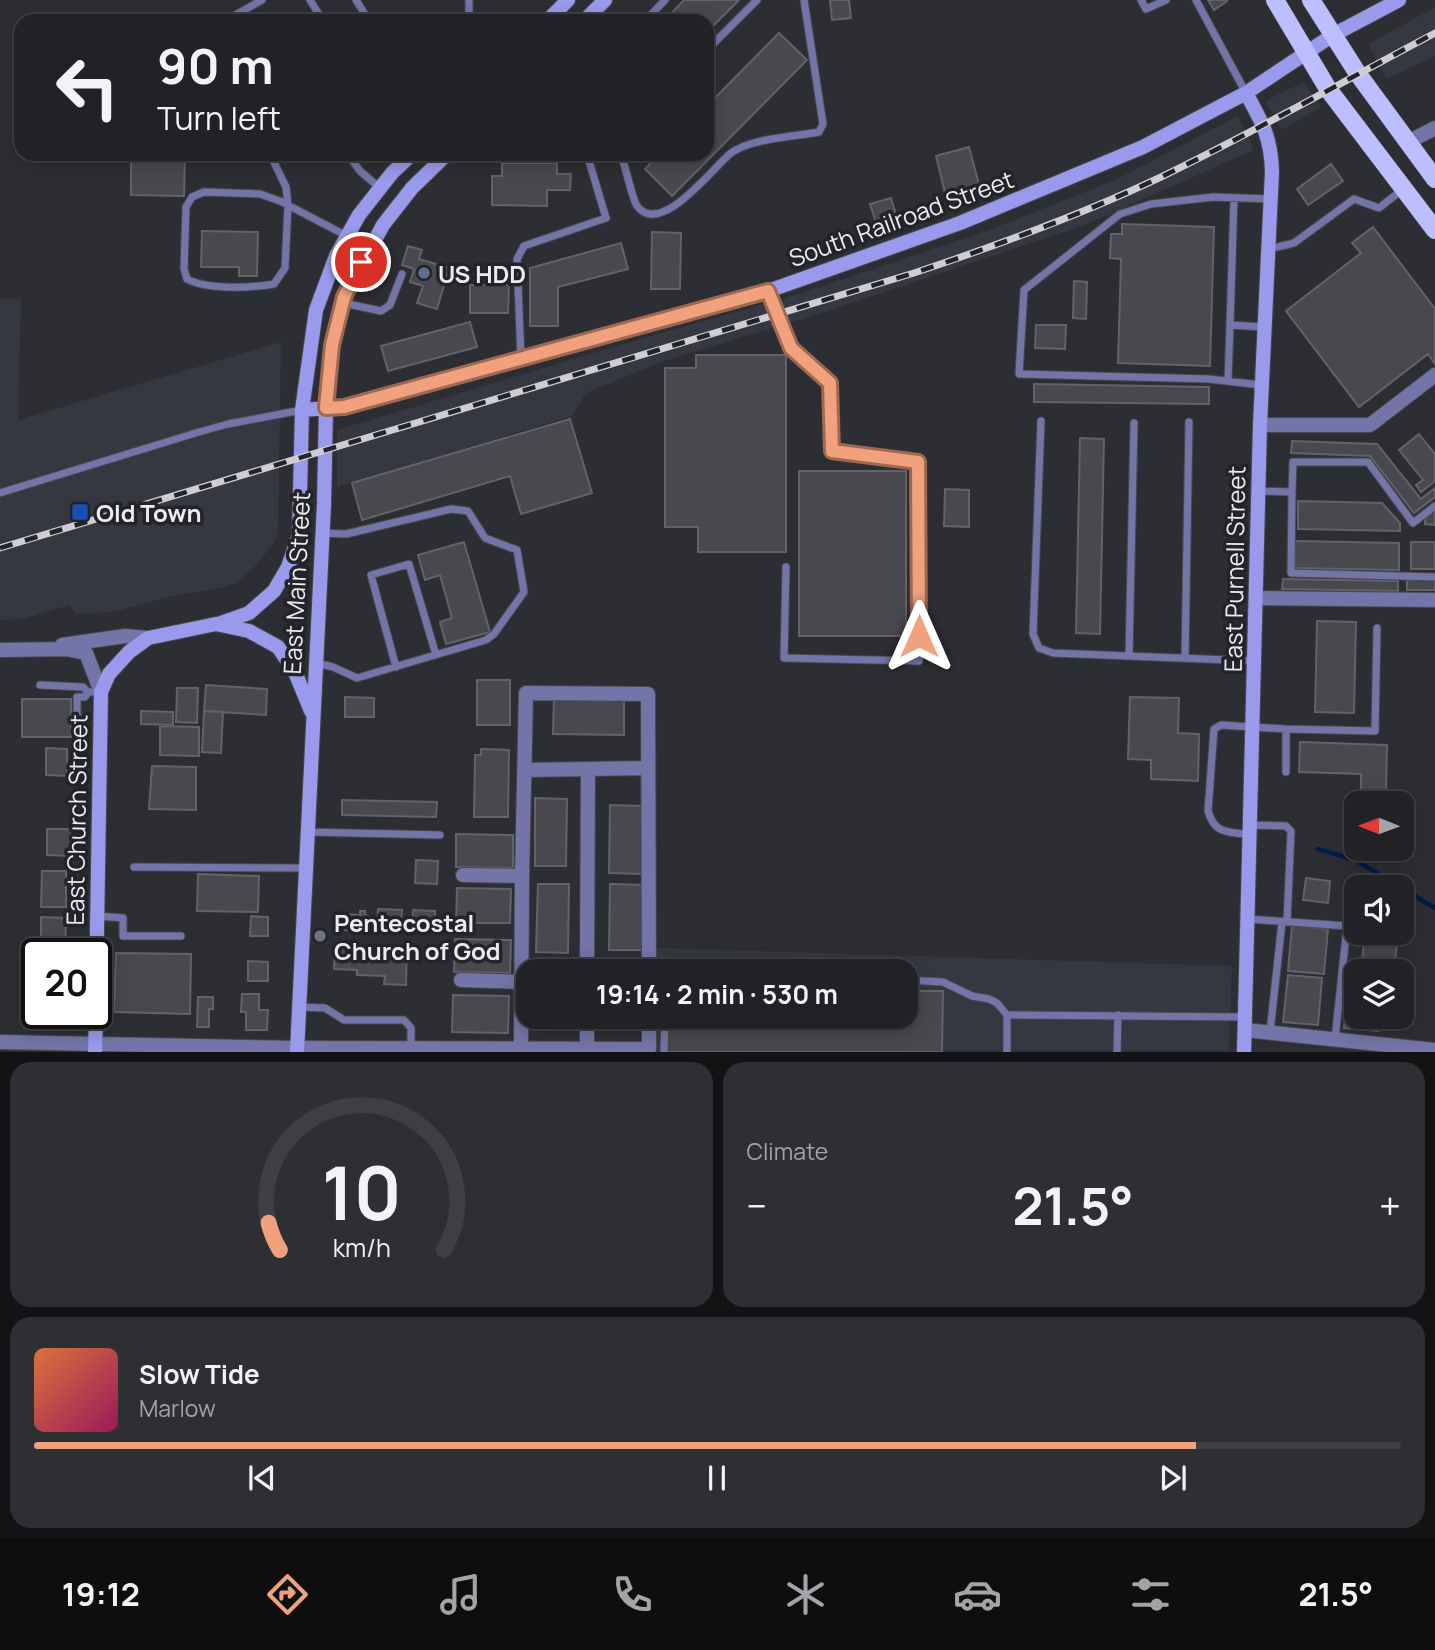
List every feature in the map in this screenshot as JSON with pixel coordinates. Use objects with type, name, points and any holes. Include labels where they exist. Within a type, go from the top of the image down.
[{"type":"main road","points":[[554,14],[568,0]]},
{"type":"main road","points":[[591,14],[605,0]]},
{"type":"main road","points":[[1275,0],[1328,89],[1435,230]]},
{"type":"main road","points":[[1311,0],[1435,179]]},
{"type":"main road","name":"South Railroad Street","points":[[302,410],[344,407],[768,291],[960,223],[1143,147],[1246,93],[1333,35],[1399,0]]},
{"type":"main road","name":"East Purnell Street","points":[[1244,1052],[1260,425],[1271,199],[1271,147],[1263,124],[1246,93]]},
{"type":"main road","name":"East Main Street","points":[[148,638],[216,624],[249,613],[274,591],[288,567],[299,535],[302,410],[316,310],[336,256],[359,215],[405,161]]},
{"type":"main road","name":"East Main Street","points":[[297,1050],[326,408],[332,345],[342,303],[361,262],[383,225],[412,188],[440,161]]},
{"type":"main road","points":[[216,624],[249,631],[278,648],[295,672],[313,714]]},
{"type":"main road","points":[[94,692],[129,652],[148,638]]},
{"type":"main road","name":"East Church Street","points":[[94,692],[97,938]]},
{"type":"main road","points":[[95,1047],[96,1029]]},
{"type":"street","points":[[1408,142],[1435,128]]},
{"type":"street","points":[[1260,425],[1370,425],[1435,375]]},
{"type":"street","points":[[1257,598],[1435,600]]},
{"type":"street","points":[[47,649],[69,643],[125,636],[148,638]]},
{"type":"street","points":[[0,650],[66,649],[86,653],[94,692]]},
{"type":"street","points":[[522,959],[526,693],[648,694],[649,959]]},
{"type":"street","points":[[524,770],[648,768]]},
{"type":"street","points":[[587,959],[588,770]]},
{"type":"street","points":[[463,875],[522,876]]},
{"type":"street","points":[[461,981],[516,982]]},
{"type":"street","points":[[1245,1023],[1270,1032],[1435,1051]]},
{"type":"street","points":[[521,1029],[521,1051]]},
{"type":"street","points":[[587,1029],[587,1051]]},
{"type":"street","points":[[0,1042],[95,1047],[297,1050],[654,1051],[651,1029]]},
{"type":"lane","points":[[237,14],[262,0]]},
{"type":"lane","points":[[656,3],[665,0]]},
{"type":"lane","points":[[714,43],[757,0]]},
{"type":"lane","points":[[623,161],[637,206],[647,213],[665,212],[682,202],[731,153],[749,144],[819,132],[823,124],[804,0]]},
{"type":"lane","points":[[1141,0],[1146,9],[1166,0]]},
{"type":"lane","points":[[1196,0],[1246,93]]},
{"type":"lane","points":[[273,161],[286,187],[288,205],[285,268],[274,284],[257,287],[198,285],[187,279],[184,268],[186,207],[192,197],[204,192],[260,194],[288,205],[347,236]]},
{"type":"lane","points":[[353,161],[360,172],[380,188]]},
{"type":"lane","points":[[521,359],[517,259],[524,246],[606,218],[589,161]]},
{"type":"lane","points":[[1268,249],[1294,243],[1354,199],[1379,208],[1403,189]]},
{"type":"lane","points":[[1262,385],[1228,381],[1019,374],[1024,290],[1120,214],[1151,204],[1213,197],[1271,199]]},
{"type":"lane","points":[[1228,381],[1234,198]]},
{"type":"lane","points":[[342,303],[381,311],[390,304],[402,274]]},
{"type":"lane","points":[[768,291],[791,348],[830,383],[832,451],[918,462],[919,661],[784,658],[786,567]]},
{"type":"lane","points":[[1230,325],[1265,327]]},
{"type":"lane","points":[[0,493],[199,432],[302,410]]},
{"type":"lane","points":[[1041,421],[1033,634],[1039,648],[1053,653],[1255,661]]},
{"type":"lane","points":[[1185,658],[1189,422]]},
{"type":"lane","points":[[1129,656],[1134,423]]},
{"type":"lane","points":[[1435,506],[1413,523],[1368,462],[1293,462],[1291,573],[1435,578]]},
{"type":"lane","points":[[1259,491],[1292,492]]},
{"type":"lane","points":[[315,663],[333,667],[356,678],[486,640],[494,634],[524,592],[517,550],[485,538],[468,511],[451,509],[346,534],[322,533]]},
{"type":"lane","points":[[396,667],[371,575],[409,564],[436,655]]},
{"type":"lane","points":[[1270,1032],[1284,922],[1291,831],[1286,826],[1218,830],[1212,824],[1208,811],[1214,729],[1221,725],[1374,731],[1377,628]]},
{"type":"lane","points":[[40,685],[83,687],[94,692]]},
{"type":"lane","points":[[77,726],[77,697],[85,697],[94,692]]},
{"type":"lane","points":[[1286,729],[1286,772]]},
{"type":"lane","points":[[307,832],[440,835]]},
{"type":"lane","points":[[134,867],[306,868]]},
{"type":"lane","points":[[97,916],[123,918],[123,936],[181,936]]},
{"type":"lane","points":[[1247,919],[1347,926],[1335,1040]]},
{"type":"lane","points":[[918,981],[943,982],[972,996],[997,1003],[1007,1014],[1007,1052]]},
{"type":"lane","points":[[299,1007],[325,1008],[344,1020],[404,1020],[411,1028],[411,1049]]},
{"type":"lane","points":[[1007,1014],[1118,1015],[1245,1023]]},
{"type":"lane","points":[[1117,1052],[1118,1015]]},
{"type":"lane","points":[[654,1051],[661,1029]]},
{"type":"shaded area","points":[[1435,7],[1435,56],[1386,79],[1368,44]]},
{"type":"shaded area","points":[[1304,82],[1321,107],[1282,130],[1265,101]]},
{"type":"shaded area","points":[[1238,116],[1254,150],[1087,224],[822,313],[664,361],[586,393],[572,416],[337,487],[337,430],[805,292],[982,233],[1117,179]]},
{"type":"shaded area","points":[[0,299],[21,299],[18,420],[281,342],[278,534],[252,570],[234,584],[224,587],[169,597],[112,612],[76,614],[69,605],[23,619],[0,620]]},
{"type":"shaded area","points":[[657,948],[1232,966],[1229,1051],[657,1052],[657,1029],[918,1029],[918,959],[657,959]]},
{"type":"building","points":[[684,0],[739,0],[714,25],[714,14],[671,14]]},
{"type":"building","points":[[830,0],[849,0],[851,18],[832,20]]},
{"type":"building","points":[[1208,0],[1226,0],[1227,1],[1214,10]]},
{"type":"building","points":[[779,33],[807,60],[714,154],[714,99]]},
{"type":"building","points":[[969,147],[980,188],[946,197],[936,156]]},
{"type":"building","points":[[131,161],[185,161],[184,196],[131,195]]},
{"type":"building","points":[[652,161],[707,161],[672,196],[645,169]]},
{"type":"building","points":[[502,163],[557,163],[557,174],[571,174],[570,190],[547,190],[547,206],[492,205],[492,176],[502,176]]},
{"type":"building","points":[[1331,164],[1343,181],[1308,205],[1297,189]]},
{"type":"building","points":[[891,198],[900,228],[880,235],[870,204]]},
{"type":"building","points":[[1122,224],[1214,227],[1210,366],[1118,363],[1121,259],[1110,258],[1111,234],[1122,234]]},
{"type":"building","points":[[1373,227],[1435,309],[1435,364],[1428,354],[1359,407],[1286,311],[1361,253],[1352,243]]},
{"type":"building","points":[[202,231],[258,232],[257,276],[239,276],[239,267],[201,267]]},
{"type":"building","points":[[652,232],[681,233],[680,289],[651,289]]},
{"type":"building","points":[[621,243],[628,269],[558,287],[558,326],[530,326],[530,268]]},
{"type":"building","points":[[408,246],[422,250],[419,259],[449,268],[437,309],[417,303],[423,286],[410,282],[414,269],[402,265]]},
{"type":"building","points":[[1074,281],[1087,282],[1086,319],[1073,318]]},
{"type":"building","points":[[470,285],[509,285],[508,313],[470,313]]},
{"type":"building","points":[[470,322],[477,347],[388,371],[381,346]]},
{"type":"building","points":[[1036,325],[1066,325],[1065,349],[1035,348]]},
{"type":"building","points":[[696,355],[786,355],[786,552],[698,552],[698,527],[665,527],[665,368],[696,368]]},
{"type":"building","points":[[1034,384],[1209,387],[1209,404],[1034,402]]},
{"type":"building","points":[[570,419],[592,493],[521,514],[510,476],[362,520],[352,483]]},
{"type":"building","points":[[1419,434],[1435,454],[1435,481],[1421,492],[1416,485],[1423,480],[1399,450]]},
{"type":"building","points":[[1080,438],[1104,439],[1100,634],[1076,633]]},
{"type":"building","points":[[1292,441],[1377,444],[1421,499],[1435,488],[1435,497],[1414,513],[1370,456],[1291,453]]},
{"type":"building","points":[[799,471],[906,471],[906,636],[799,636]]},
{"type":"building","points":[[945,489],[969,490],[969,527],[944,526]]},
{"type":"building","points":[[1298,501],[1382,503],[1400,523],[1400,531],[1298,529]]},
{"type":"building","points":[[1435,512],[1435,525],[1425,524],[1425,518]]},
{"type":"building","points":[[1295,541],[1399,543],[1399,570],[1295,568]]},
{"type":"building","points":[[464,542],[490,632],[446,644],[440,622],[452,618],[440,575],[425,580],[418,555]]},
{"type":"building","points":[[1411,542],[1435,542],[1435,569],[1411,569]]},
{"type":"building","points":[[1283,579],[1398,581],[1398,591],[1282,589]]},
{"type":"building","points":[[1407,580],[1435,580],[1435,590],[1407,590]]},
{"type":"building","points":[[1317,621],[1356,622],[1354,713],[1315,712]]},
{"type":"building","points":[[477,680],[510,680],[510,725],[477,725]]},
{"type":"building","points":[[206,685],[267,689],[266,715],[204,711]]},
{"type":"building","points":[[177,688],[198,688],[197,723],[176,722]]},
{"type":"building","points":[[345,697],[374,698],[374,717],[345,717]]},
{"type":"building","points":[[554,697],[624,698],[624,735],[553,734]]},
{"type":"building","points":[[1130,697],[1179,698],[1178,733],[1199,734],[1198,781],[1151,779],[1151,760],[1128,759]]},
{"type":"building","points":[[22,699],[71,699],[71,737],[22,737]]},
{"type":"building","points":[[141,711],[173,712],[173,725],[141,724]]},
{"type":"building","points":[[204,711],[223,712],[221,753],[202,752]]},
{"type":"building","points":[[160,726],[199,727],[199,756],[160,755]]},
{"type":"building","points":[[1300,742],[1387,745],[1386,791],[1361,791],[1361,774],[1299,772]]},
{"type":"building","points":[[46,748],[67,749],[67,776],[46,775]]},
{"type":"building","points":[[481,749],[509,750],[508,817],[474,817],[475,755],[481,755]]},
{"type":"building","points":[[152,766],[196,767],[196,810],[149,809]]},
{"type":"building","points":[[535,798],[567,799],[566,866],[535,866]]},
{"type":"building","points":[[342,800],[437,802],[436,817],[342,815]]},
{"type":"building","points":[[610,805],[644,806],[643,874],[609,873]]},
{"type":"building","points":[[47,829],[71,829],[70,856],[47,855]]},
{"type":"building","points":[[456,834],[513,835],[513,868],[456,867]]},
{"type":"building","points":[[416,860],[438,861],[437,884],[415,883]]},
{"type":"building","points":[[42,871],[66,871],[66,907],[41,907]]},
{"type":"building","points":[[198,874],[259,876],[258,912],[197,911]]},
{"type":"building","points":[[1306,878],[1330,881],[1328,903],[1303,900]]},
{"type":"building","points":[[538,884],[569,884],[568,953],[536,952]]},
{"type":"building","points":[[610,884],[645,885],[643,950],[609,950]]},
{"type":"building","points":[[457,888],[511,889],[510,923],[456,923]]},
{"type":"building","points":[[378,909],[402,910],[401,926],[377,925]]},
{"type":"building","points":[[413,910],[435,911],[435,926],[412,925]]},
{"type":"building","points":[[360,911],[365,911],[368,916],[367,931],[345,930],[346,914],[360,915]]},
{"type":"building","points":[[251,916],[268,917],[268,936],[250,936]]},
{"type":"building","points":[[41,917],[66,918],[65,938],[41,938]]},
{"type":"building","points":[[1292,925],[1328,929],[1324,974],[1288,971]]},
{"type":"building","points":[[455,939],[511,940],[510,973],[454,972]]},
{"type":"building","points":[[335,945],[407,947],[406,985],[384,984],[385,976],[357,975],[357,970],[334,969]]},
{"type":"building","points":[[1364,945],[1397,945],[1395,959],[1362,959]]},
{"type":"building","points":[[116,953],[191,954],[190,1014],[114,1012]]},
{"type":"building","points":[[248,961],[268,962],[268,981],[248,981]]},
{"type":"building","points":[[1288,975],[1322,978],[1318,1025],[1283,1022]]},
{"type":"building","points":[[918,991],[943,991],[942,1052],[667,1052],[668,1029],[918,1029]]},
{"type":"building","points":[[242,994],[259,994],[259,1010],[268,1010],[267,1030],[246,1030],[246,1012],[241,1012]]},
{"type":"building","points":[[453,995],[509,996],[508,1033],[452,1032]]},
{"type":"building","points":[[198,997],[213,997],[213,1009],[209,1009],[209,1027],[197,1027]]},
{"type":"building","points":[[535,1029],[567,1029],[567,1030]]},
{"type":"waterway","points":[[1318,849],[1355,860],[1381,875]]},
{"type":"waterway","points":[[1414,895],[1435,908]]},
{"type":"railway","points":[[0,548],[914,273],[1008,240],[1070,217],[1161,177],[1435,33]]},
{"type":"place","name":"US HDD","points":[[424,273]]},
{"type":"place","name":"Old Town","points":[[80,512]]},
{"type":"place","name":"Pentecostal Church of God","points":[[320,936]]},
{"type":"route","points":[[361,262],[344,297],[332,345],[326,408],[344,407],[768,291],[791,348],[830,383],[832,451],[918,462],[919,636]]}]
